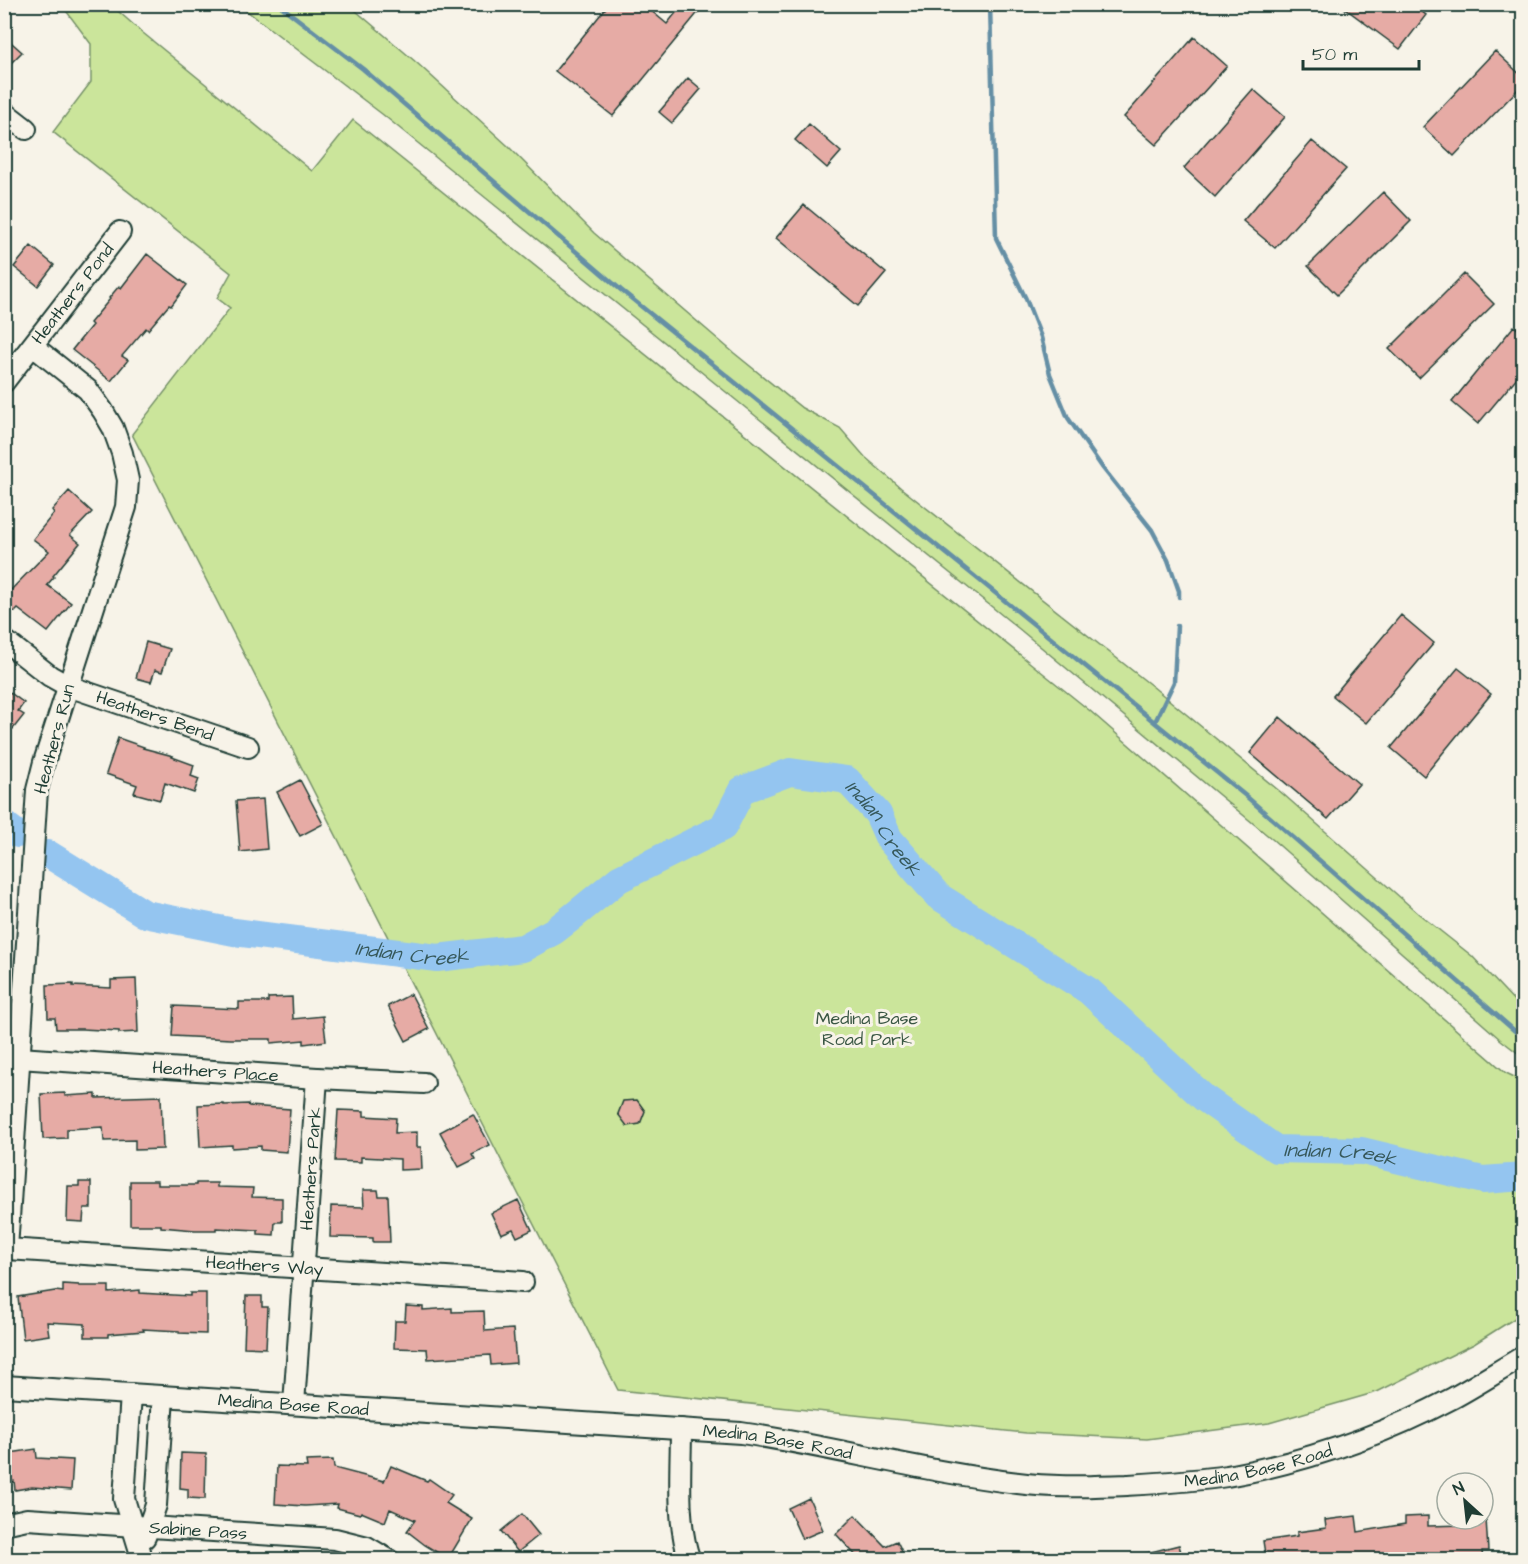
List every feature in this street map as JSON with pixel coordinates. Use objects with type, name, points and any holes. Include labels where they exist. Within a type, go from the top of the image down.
[{"type":"street","points":[[4,112],[26,129]]},
{"type":"street","name":"Heathers Pond","points":[[4,382],[120,232]]},
{"type":"street","name":"Heathers Run","points":[[7,1249],[12,1058],[37,790],[126,507],[128,480],[113,428],[103,411],[88,390],[33,346]]},
{"type":"street","name":"Heathers Bend","points":[[4,640],[50,676],[68,686],[248,747]]},
{"type":"street","name":"Heathers Place","points":[[12,1058],[424,1083]]},
{"type":"street","name":"Heathers Park","points":[[294,1404],[317,1078]]},
{"type":"street","name":"Heathers Way","points":[[7,1249],[523,1282]]},
{"type":"street","name":"Medina Base Road","points":[[4,1386],[741,1433],[789,1440],[954,1474],[1021,1484],[1091,1486],[1164,1483],[1226,1476],[1287,1463],[1353,1442],[1402,1422],[1454,1398],[1524,1356]]},
{"type":"street","points":[[131,1394],[124,1499],[140,1527],[140,1555]]},
{"type":"street","points":[[140,1527],[156,1505],[164,1396]]},
{"type":"street","points":[[681,1429],[680,1482],[683,1533],[690,1560]]},
{"type":"street","name":"Sabine Pass","points":[[4,1524],[27,1519],[335,1539],[367,1547],[389,1560]]},
{"type":"green space","name":"Medina Base Road Park","points":[[63,4],[111,5],[312,171],[353,120],[1089,710],[1506,1073],[1523,1081],[1523,1313],[1474,1344],[1377,1392],[1269,1423],[1147,1439],[1026,1433],[618,1390],[132,434],[230,308],[217,298],[231,273],[53,132],[91,82],[91,44]]},
{"type":"green space","points":[[239,5],[349,5],[507,145],[594,233],[734,353],[802,408],[840,428],[865,457],[901,488],[1152,686],[1283,794],[1419,914],[1472,956],[1523,1013],[1523,1057],[1272,839],[1018,628],[382,114]]},
{"type":"building","points":[[609,4],[643,4],[667,24],[683,4],[705,4],[613,116],[555,71]]},
{"type":"building","points":[[1339,4],[1412,4],[1426,15],[1400,49]]},
{"type":"building","points":[[4,36],[22,52],[4,70]]},
{"type":"building","points":[[1194,37],[1227,66],[1156,145],[1124,117]]},
{"type":"building","points":[[1495,51],[1524,78],[1524,83],[1454,156],[1423,127]]},
{"type":"building","points":[[688,78],[701,89],[672,123],[659,112]]},
{"type":"building","points":[[1253,89],[1285,117],[1215,197],[1184,168]]},
{"type":"building","points":[[809,124],[841,152],[827,168],[795,140]]},
{"type":"building","points":[[1312,141],[1346,169],[1275,248],[1243,221]]},
{"type":"building","points":[[1383,192],[1411,221],[1337,295],[1308,266]]},
{"type":"building","points":[[804,205],[886,273],[858,306],[776,238]]},
{"type":"building","points":[[31,246],[54,265],[38,286],[14,267]]},
{"type":"building","points":[[147,254],[187,285],[171,306],[169,305],[148,330],[146,328],[122,356],[128,360],[111,381],[72,350],[92,325],[90,323],[109,298],[119,286],[121,288]]},
{"type":"building","points":[[1464,274],[1494,304],[1419,378],[1389,349]]},
{"type":"building","points":[[1514,326],[1524,334],[1524,369],[1478,424],[1452,402]]},
{"type":"building","points":[[69,491],[92,512],[70,535],[80,543],[47,585],[71,603],[48,632],[18,609],[15,612],[4,602],[4,597],[49,551],[33,539],[54,513],[52,510]]},
{"type":"building","points":[[1401,615],[1434,643],[1366,723],[1333,696]]},
{"type":"building","points":[[146,642],[170,649],[162,672],[155,670],[151,682],[136,678]]},
{"type":"building","points":[[1458,668],[1491,694],[1424,776],[1391,748]]},
{"type":"building","points":[[4,688],[24,703],[18,711],[24,715],[13,729],[7,724],[4,728]]},
{"type":"building","points":[[1280,717],[1359,784],[1328,819],[1250,753]]},
{"type":"building","points":[[118,738],[194,765],[191,776],[199,779],[194,793],[165,783],[160,800],[134,793],[137,785],[106,774]]},
{"type":"building","points":[[300,780],[323,824],[300,836],[277,792]]},
{"type":"building","points":[[263,799],[267,849],[240,852],[236,801]]},
{"type":"building","points":[[136,979],[138,1032],[56,1029],[55,1018],[48,1018],[47,985],[73,984],[73,986],[111,988],[111,980]]},
{"type":"building","points":[[411,994],[429,1029],[406,1041],[388,1006]]},
{"type":"building","points":[[292,997],[293,1019],[323,1016],[326,1041],[304,1044],[304,1040],[271,1043],[271,1039],[172,1036],[174,1006],[239,1009],[239,1002],[268,1002],[268,998]]},
{"type":"building","points":[[65,1093],[65,1096],[96,1094],[96,1098],[161,1096],[163,1149],[135,1150],[135,1140],[104,1141],[103,1127],[67,1129],[67,1138],[43,1139],[41,1094]]},
{"type":"building","points":[[637,1100],[645,1111],[640,1124],[627,1126],[618,1114],[623,1101]]},
{"type":"building","points":[[248,1104],[249,1106],[290,1109],[287,1152],[261,1150],[261,1146],[200,1147],[198,1105]]},
{"type":"building","points":[[338,1110],[364,1111],[364,1116],[396,1118],[395,1133],[417,1132],[417,1147],[421,1147],[422,1169],[400,1170],[400,1159],[361,1157],[361,1162],[335,1161]]},
{"type":"building","points":[[473,1114],[490,1145],[472,1154],[475,1159],[459,1167],[440,1132]]},
{"type":"building","points":[[130,1181],[157,1181],[157,1185],[217,1183],[217,1187],[253,1188],[252,1197],[282,1198],[282,1222],[275,1222],[274,1235],[258,1234],[258,1230],[216,1228],[216,1230],[195,1230],[161,1227],[161,1225],[130,1225]]},
{"type":"building","points":[[79,1182],[91,1182],[91,1208],[84,1208],[83,1222],[67,1221],[68,1186],[79,1186]]},
{"type":"building","points":[[363,1190],[378,1190],[379,1196],[388,1196],[390,1242],[373,1242],[373,1238],[330,1237],[331,1206],[364,1207]]},
{"type":"building","points":[[518,1200],[532,1230],[517,1237],[513,1229],[501,1234],[491,1213]]},
{"type":"building","points":[[63,1284],[109,1286],[109,1293],[140,1290],[140,1293],[190,1296],[190,1293],[206,1293],[206,1334],[143,1329],[144,1331],[108,1334],[108,1337],[85,1337],[85,1324],[47,1322],[49,1335],[23,1339],[18,1297],[55,1291],[63,1292]]},
{"type":"building","points":[[246,1296],[262,1296],[262,1307],[268,1307],[266,1348],[244,1347]]},
{"type":"building","points":[[406,1306],[423,1307],[423,1310],[452,1308],[452,1312],[484,1311],[485,1331],[513,1329],[516,1363],[491,1365],[490,1355],[428,1359],[427,1349],[394,1348],[395,1321],[405,1321]]},
{"type":"building","points":[[36,1449],[37,1458],[73,1460],[71,1490],[32,1487],[15,1490],[14,1481],[4,1485],[4,1454]]},
{"type":"building","points":[[181,1453],[206,1454],[205,1499],[188,1498],[188,1489],[180,1488]]},
{"type":"building","points":[[333,1460],[334,1468],[384,1481],[391,1466],[427,1481],[429,1479],[452,1495],[446,1503],[472,1519],[448,1559],[407,1531],[415,1520],[390,1509],[385,1522],[361,1512],[360,1514],[337,1508],[338,1504],[305,1506],[275,1504],[277,1466],[307,1467],[306,1461]]},
{"type":"building","points":[[809,1498],[823,1530],[802,1539],[788,1508]]},
{"type":"building","points":[[522,1514],[539,1535],[518,1552],[501,1531]]},
{"type":"building","points":[[855,1515],[885,1546],[897,1541],[906,1560],[860,1560],[836,1534]]},
{"type":"building","points":[[1356,1516],[1358,1532],[1405,1524],[1405,1517],[1428,1516],[1428,1526],[1435,1526],[1435,1531],[1487,1531],[1488,1551],[1482,1551],[1483,1560],[1414,1560],[1414,1556],[1396,1560],[1266,1560],[1263,1541],[1297,1536],[1297,1532],[1326,1528],[1325,1520]]},
{"type":"building","points":[[1179,1545],[1183,1560],[1140,1560],[1139,1555]]},
{"type":"waterway","points":[[278,4],[363,69],[621,290],[1247,797],[1524,1039]]},
{"type":"waterway","points":[[990,4],[996,238],[1026,299],[1041,337],[1050,374],[1068,418],[1102,467],[1152,530],[1168,560],[1179,597]]},
{"type":"waterway","points":[[1155,722],[1174,682],[1177,626]]},
{"type":"waterway","name":"Indian Creek","points":[[48,854],[145,914],[234,932],[437,958],[523,948],[554,931],[619,879],[723,827],[742,790],[790,772],[847,780],[878,814],[889,839],[938,896],[1089,991],[1204,1098],[1276,1149],[1362,1151],[1483,1180],[1524,1177]]},
{"type":"waterway","name":"Indian Creek","points":[[4,824],[17,834]]}]
